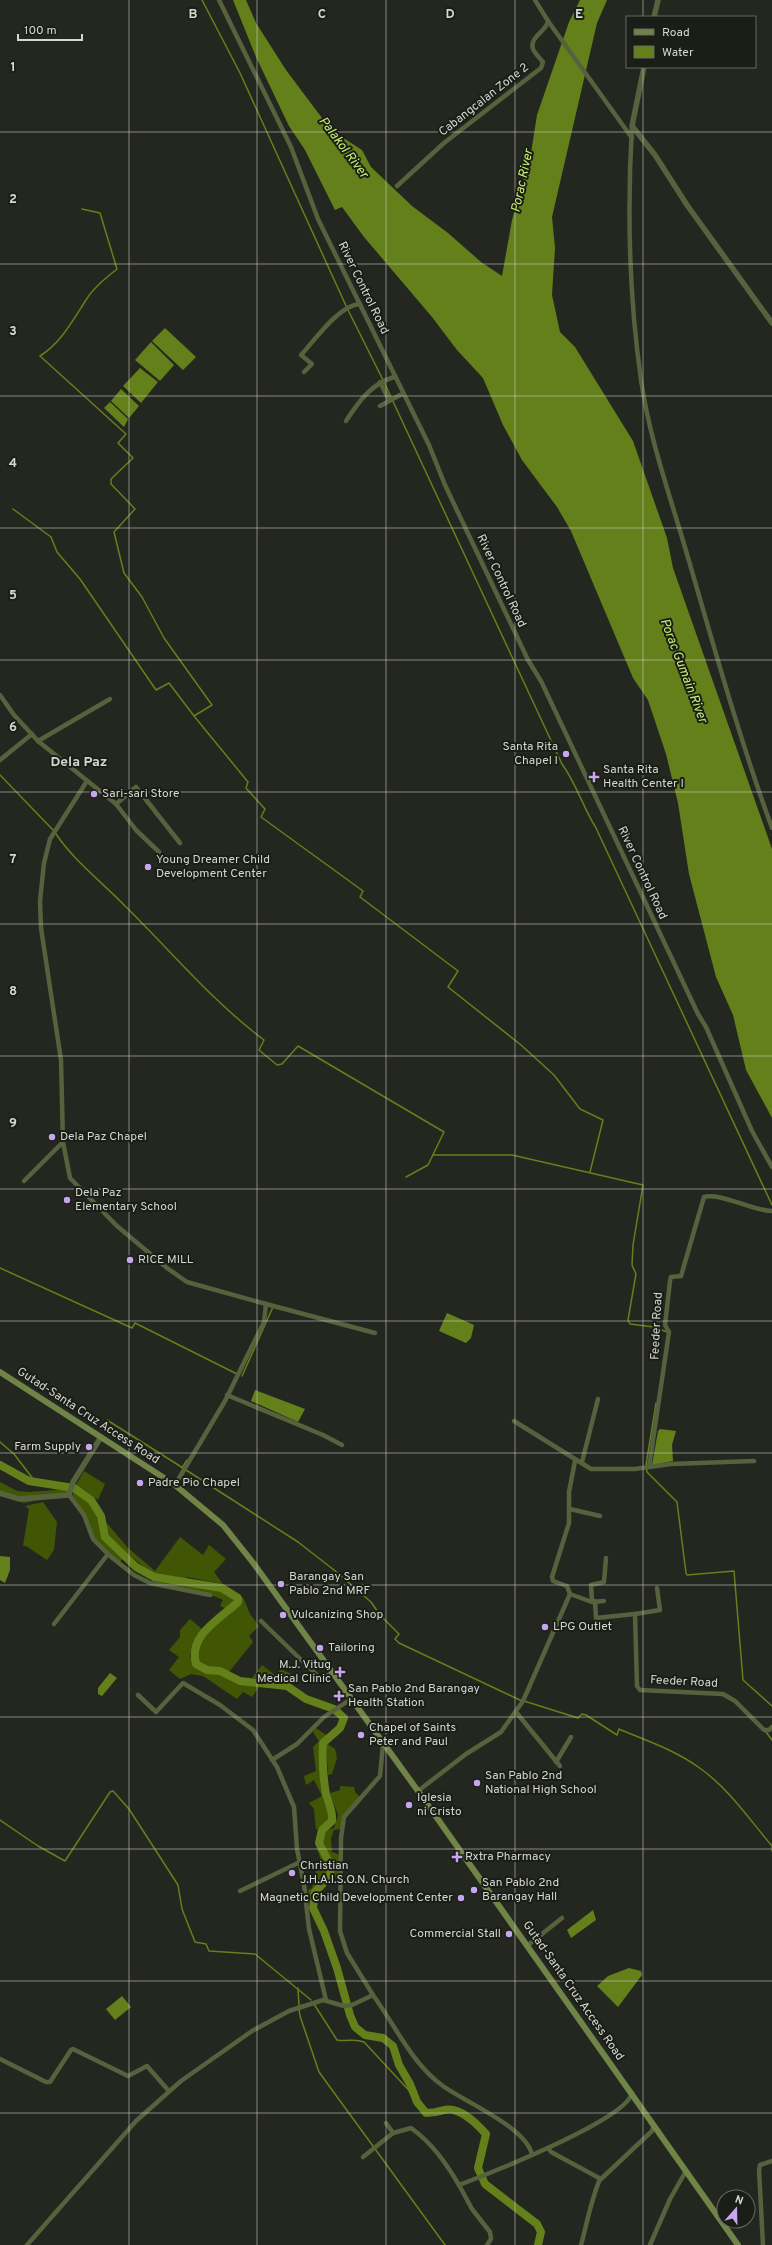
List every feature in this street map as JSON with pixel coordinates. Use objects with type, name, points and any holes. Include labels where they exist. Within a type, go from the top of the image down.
[{"type":"main road","name":"Gutad-Santa Cruz Access Road","points":[[0,1372],[175,1485],[223,1525],[254,1564],[418,1791],[738,2245]]},
{"type":"street","name":"River Control Road","points":[[219,0],[291,147],[318,218],[402,394],[429,445],[445,485],[528,660],[541,681],[691,1000],[706,1027],[752,1131],[772,1167]]},
{"type":"street","points":[[535,0],[548,21],[562,37],[632,138]]},
{"type":"street","points":[[654,16],[658,0]]},
{"type":"street","name":"Cabangcalan Zone 2","points":[[397,186],[444,143],[541,68],[543,62],[534,49],[533,44],[536,38],[546,27],[548,21]]},
{"type":"street","points":[[644,68],[632,126],[629,186],[629,246],[641,380],[651,433],[705,623],[772,828]]},
{"type":"street","points":[[632,126],[655,155],[692,212],[772,323]]},
{"type":"street","points":[[304,372],[312,364],[301,355],[336,317],[347,308],[360,304]]},
{"type":"street","points":[[346,420],[363,396],[380,382],[394,377]]},
{"type":"street","points":[[380,382],[389,400]]},
{"type":"street","points":[[380,406],[402,394]]},
{"type":"street","points":[[0,695],[14,715],[38,741],[116,804],[136,830],[159,852]]},
{"type":"street","points":[[38,741],[110,699]]},
{"type":"street","points":[[0,760],[32,734]]},
{"type":"street","points":[[87,781],[50,839],[41,882],[41,928],[61,1060],[63,1142],[70,1178],[117,1226],[167,1268],[187,1282],[375,1333]]},
{"type":"street","points":[[116,804],[136,787],[180,843]]},
{"type":"street","points":[[24,1181],[63,1142]]},
{"type":"street","name":"Feeder Road","points":[[647,1468],[668,1339],[668,1332],[665,1325],[670,1281],[671,1277],[681,1276],[704,1197],[727,1200],[755,1210],[772,1211]]},
{"type":"street","points":[[175,1485],[228,1395],[264,1322],[266,1304]]},
{"type":"street","points":[[228,1395],[323,1434],[342,1445]]},
{"type":"street","points":[[582,1462],[598,1399]]},
{"type":"street","points":[[514,1421],[575,1461],[582,1462],[588,1468],[595,1470],[647,1468],[671,1464],[754,1461]]},
{"type":"street","points":[[101,1437],[73,1482],[70,1492],[84,1515],[93,1539],[108,1554],[145,1581],[210,1595]]},
{"type":"street","points":[[418,1791],[466,1754],[501,1732],[523,1702],[570,1594],[567,1586],[553,1581],[552,1577],[569,1523],[569,1492],[575,1461]]},
{"type":"street","points":[[0,1493],[19,1499],[70,1492]]},
{"type":"street","points":[[570,1509],[600,1516]]},
{"type":"street","points":[[54,1624],[108,1554]]},
{"type":"street","points":[[606,1558],[604,1582],[591,1585],[596,1618],[660,1610],[657,1588]]},
{"type":"street","points":[[570,1594],[594,1602],[604,1601]]},
{"type":"street","name":"Feeder Road","points":[[635,1614],[637,1686],[640,1690],[723,1694],[736,1701],[764,1730],[769,1730],[772,1727]]},
{"type":"street","points":[[260,1621],[321,1679],[332,1673]]},
{"type":"street","points":[[138,1695],[156,1712],[183,1682],[220,1705],[253,1730],[272,1760],[294,1807],[297,1849],[309,1929],[326,2000]]},
{"type":"street","points":[[272,1760],[297,1744],[324,1717],[334,1712],[351,1699]]},
{"type":"street","points":[[516,1712],[560,1766]]},
{"type":"street","points":[[556,1762],[571,1736]]},
{"type":"street","points":[[383,1744],[380,1776],[344,1817],[341,1830],[340,1931],[347,1953],[400,2037],[442,2085],[496,2117],[516,2134],[532,2154]]},
{"type":"street","points":[[240,1891],[300,1862]]},
{"type":"street","points":[[528,1946],[562,1918]]},
{"type":"street","points":[[27,2245],[136,2121],[161,2100],[168,2090],[252,2031],[289,2011],[308,2003],[326,2000],[344,2006],[352,2005],[373,1995]]},
{"type":"street","points":[[0,2059],[46,2082],[50,2082],[73,2049],[128,2076],[147,2066],[168,2090]]},
{"type":"street","points":[[460,2185],[484,2174],[513,2165],[532,2154],[548,2148],[611,2116],[631,2098],[632,2093]]},
{"type":"street","points":[[386,2123],[393,2133]]},
{"type":"street","points":[[581,2245],[591,2211],[592,2196],[600,2178],[652,2131],[654,2125]]},
{"type":"street","points":[[363,2157],[393,2133],[411,2128],[421,2135],[438,2152],[460,2185],[472,2210],[490,2232],[491,2238],[487,2245]]},
{"type":"street","points":[[548,2148],[551,2152],[600,2178]]},
{"type":"street","points":[[763,2245],[758,2170],[760,2165],[772,2161]]},
{"type":"street","points":[[650,2245],[670,2199],[686,2171]]},
{"type":"shaded area","points":[[84,1471],[105,1484],[98,1500],[76,1485]]},
{"type":"shaded area","points":[[0,1482],[17,1491],[28,1492],[70,1489],[68,1495],[24,1503],[0,1496]]},
{"type":"shaded area","points":[[74,1491],[90,1502],[98,1517],[104,1539],[124,1557],[118,1564],[93,1539],[90,1526],[85,1515],[71,1498]]},
{"type":"shaded area","points":[[43,1502],[57,1522],[54,1550],[47,1560],[26,1546],[23,1546],[29,1509],[25,1506]]},
{"type":"shaded area","points":[[105,1521],[128,1548],[155,1571],[180,1537],[203,1555],[209,1545],[226,1559],[214,1572],[223,1584],[187,1577],[184,1579],[153,1575],[107,1536]]},
{"type":"shaded area","points":[[161,1581],[221,1590],[236,1601],[227,1609],[220,1606],[223,1600],[214,1596],[210,1597],[153,1584],[153,1582]]},
{"type":"shaded area","points":[[243,1597],[250,1614],[259,1626],[249,1636],[253,1642],[229,1672],[207,1667],[199,1663],[198,1652],[200,1643],[213,1627],[237,1605]]},
{"type":"shaded area","points":[[190,1619],[202,1629],[194,1642],[190,1656],[195,1666],[206,1672],[219,1673],[239,1684],[261,1684],[252,1697],[243,1692],[237,1699],[203,1676],[191,1674],[180,1679],[169,1670],[179,1657],[169,1650],[180,1637],[180,1630]]},
{"type":"shaded area","points":[[262,1665],[275,1675],[281,1669],[293,1675],[287,1682],[252,1678]]},
{"type":"shaded area","points":[[316,1728],[326,1735],[321,1744],[320,1782],[331,1817],[316,1830],[314,1809],[309,1803],[322,1796],[314,1780],[306,1785],[304,1776],[316,1771],[313,1747],[319,1741],[313,1732]]},
{"type":"shaded area","points":[[326,1743],[335,1749],[337,1758],[332,1774],[328,1775]]},
{"type":"shaded area","points":[[340,1786],[354,1787],[355,1792],[360,1797],[350,1808],[341,1829],[334,1830],[331,1838],[332,1852],[340,1855],[339,1877],[335,1877],[334,1865],[321,1844],[324,1831],[334,1828],[338,1815],[330,1793],[340,1790]]},
{"type":"shaded area","points":[[315,1843],[329,1866],[328,1875],[312,1893],[311,1908],[308,1890],[312,1888],[316,1875],[314,1865],[321,1860]]},
{"type":"water","points":[[233,0],[246,0],[256,23],[286,70],[331,130],[362,150],[371,167],[412,206],[448,233],[481,262],[502,276],[512,220],[531,153],[537,115],[569,22],[580,0],[607,0],[597,23],[552,217],[555,248],[552,295],[560,332],[575,347],[633,441],[667,538],[673,568],[772,849],[772,1118],[746,1070],[733,1015],[716,977],[689,874],[678,803],[666,754],[648,700],[633,678],[571,531],[557,507],[522,460],[503,425],[483,378],[457,350],[432,317],[364,237],[342,207],[335,210],[305,150],[289,126],[256,57]]},
{"type":"water","points":[[165,328],[196,357],[183,370],[152,341]]},
{"type":"water","points":[[151,342],[174,365],[160,381],[135,360]]},
{"type":"water","points":[[140,368],[158,382],[141,403],[123,386]]},
{"type":"water","points":[[121,389],[139,406],[129,418],[111,401]]},
{"type":"water","points":[[110,402],[128,419],[124,427],[104,408]]},
{"type":"water","points":[[447,1313],[474,1325],[471,1338],[466,1343],[439,1331]]},
{"type":"water","points":[[255,1390],[305,1409],[298,1422],[251,1401]]},
{"type":"water","points":[[660,1429],[676,1431],[672,1445],[673,1461],[652,1465],[658,1431]]},
{"type":"water","points":[[0,1556],[10,1557],[10,1570],[5,1583],[0,1580]]},
{"type":"water","points":[[110,1673],[117,1678],[102,1696],[98,1694],[98,1688]]},
{"type":"water","points":[[593,1910],[596,1920],[571,1938],[567,1930]]},
{"type":"water","points":[[629,1968],[641,1971],[642,1975],[618,2007],[597,1986],[608,1976]]},
{"type":"water","points":[[122,1996],[131,2007],[115,2020],[106,2009]]},
{"type":"waterway","points":[[202,0],[240,73],[347,308],[383,380],[562,764],[596,828],[772,1205]]},
{"type":"waterway","points":[[82,209],[100,213],[117,269],[92,291],[60,338],[40,356],[126,434],[118,443],[133,458],[111,479],[111,484],[135,509],[114,532],[124,573],[142,597],[164,638],[212,705],[194,716],[248,782],[246,788],[265,809],[261,817],[363,891],[360,897],[458,971],[448,987],[521,1045],[554,1075],[580,1109],[603,1120],[590,1172]]},
{"type":"waterway","points":[[13,509],[51,537],[57,552],[80,579],[156,690],[169,683],[194,716]]},
{"type":"waterway","points":[[0,775],[53,830]]},
{"type":"waterway","points":[[56,834],[80,863],[116,897],[209,992],[264,1040],[259,1050],[277,1065],[282,1064],[298,1046],[444,1132],[428,1165],[406,1177]]},
{"type":"waterway","points":[[433,1155],[512,1155],[643,1185],[633,1245],[632,1265],[636,1274],[628,1320],[630,1324],[654,1327],[667,1332]]},
{"type":"waterway","points":[[0,1268],[132,1328],[135,1323],[237,1374]]},
{"type":"waterway","points":[[242,1376],[273,1307]]},
{"type":"waterway","points":[[656,1403],[646,1465],[647,1472],[677,1502],[687,1575],[734,1571],[743,1680],[772,1706]]},
{"type":"waterway","points":[[107,1420],[183,1468]]},
{"type":"waterway","points":[[0,1442],[14,1454],[34,1480],[40,1483]]},
{"type":"waterway","points":[[182,1468],[187,1460]]},
{"type":"waterway","points":[[0,1465],[29,1481],[74,1488],[91,1500],[101,1516],[105,1537],[136,1567],[154,1577],[222,1588],[238,1598],[238,1602],[207,1628],[201,1636],[197,1644],[195,1654],[196,1664],[207,1670],[220,1671],[240,1681],[287,1686],[306,1699],[334,1709],[344,1718],[340,1728],[323,1743],[324,1781],[332,1814],[332,1821],[322,1830],[319,1843],[331,1866],[330,1876],[315,1892],[313,1908],[324,1931],[337,1968],[350,2015],[355,2027],[365,2035],[383,2038],[393,2046],[399,2065],[410,2084],[417,2102],[426,2113],[450,2109],[462,2113],[478,2125],[486,2134],[478,2168],[485,2184],[537,2224],[541,2232],[538,2245]]},
{"type":"waterway","points":[[186,1470],[298,1542],[334,1570],[371,1602],[380,1615],[399,1634],[395,1639],[399,1643],[522,1701]]},
{"type":"waterway","points":[[524,1701],[578,1718],[582,1714],[586,1715],[617,1735],[619,1729],[682,1757],[701,1769],[721,1786],[739,1805],[772,1846]]},
{"type":"waterway","points":[[766,1732],[772,1740]]},
{"type":"waterway","points":[[0,1820],[38,1846],[65,1861],[110,1792],[113,1791],[129,1809],[178,1885],[182,1909],[195,1942],[206,1944],[209,1951],[255,1954],[311,2000]]},
{"type":"waterway","points":[[298,1988],[299,2006]]},
{"type":"waterway","points":[[314,2004],[337,2040],[357,2040],[364,2042],[416,2098]]},
{"type":"waterway","points":[[299,2009],[319,2072],[445,2245]]},
{"type":"place","name":"Santa Rita Chapel I","points":[[566,754]]},
{"type":"place","name":"Santa Rita Health Center I","points":[[594,777]]},
{"type":"place","name":"Sari-sari Store","points":[[94,794]]},
{"type":"place","name":"Young Dreamer Child Development Center","points":[[148,867]]},
{"type":"place","name":"Dela Paz Chapel","points":[[52,1137]]},
{"type":"place","name":"Dela Paz Elementary School","points":[[67,1200]]},
{"type":"place","name":"RICE MILL","points":[[130,1260]]},
{"type":"place","name":"Farm Supply","points":[[89,1447]]},
{"type":"place","name":"Padre Pio Chapel","points":[[140,1483]]},
{"type":"place","name":"Barangay San Pablo 2nd MRF","points":[[281,1584]]},
{"type":"place","name":"Vulcanizing Shop","points":[[283,1615]]},
{"type":"place","name":"LPG Outlet","points":[[545,1627]]},
{"type":"place","name":"Tailoring","points":[[320,1648]]},
{"type":"place","name":"M.J. Vitug Medical Clinic","points":[[340,1672]]},
{"type":"place","name":"San Pablo 2nd Barangay Health Station","points":[[339,1696]]},
{"type":"place","name":"Chapel of Saints Peter and Paul","points":[[361,1735]]},
{"type":"place","name":"San Pablo 2nd National High School","points":[[477,1783]]},
{"type":"place","name":"Iglesia ni Cristo","points":[[409,1805]]},
{"type":"place","name":"Rxtra Pharmacy","points":[[457,1857]]},
{"type":"place","name":"Christian J.H.A.I.S.O.N. Church","points":[[292,1873]]},
{"type":"place","name":"San Pablo 2nd Barangay Hall","points":[[474,1890]]},
{"type":"place","name":"Magnetic Child Development Center","points":[[461,1898]]},
{"type":"place","name":"Commercial Stall","points":[[509,1934]]},
{"type":"district","name":"Dela Paz","points":[[79,762]]},
{"type":"water label","name":"Palakol River","points":[[343,148]]},
{"type":"water label","name":"Porac River","points":[[523,181]]},
{"type":"water label","name":"Porac Gumain River","points":[[683,671]]}]
